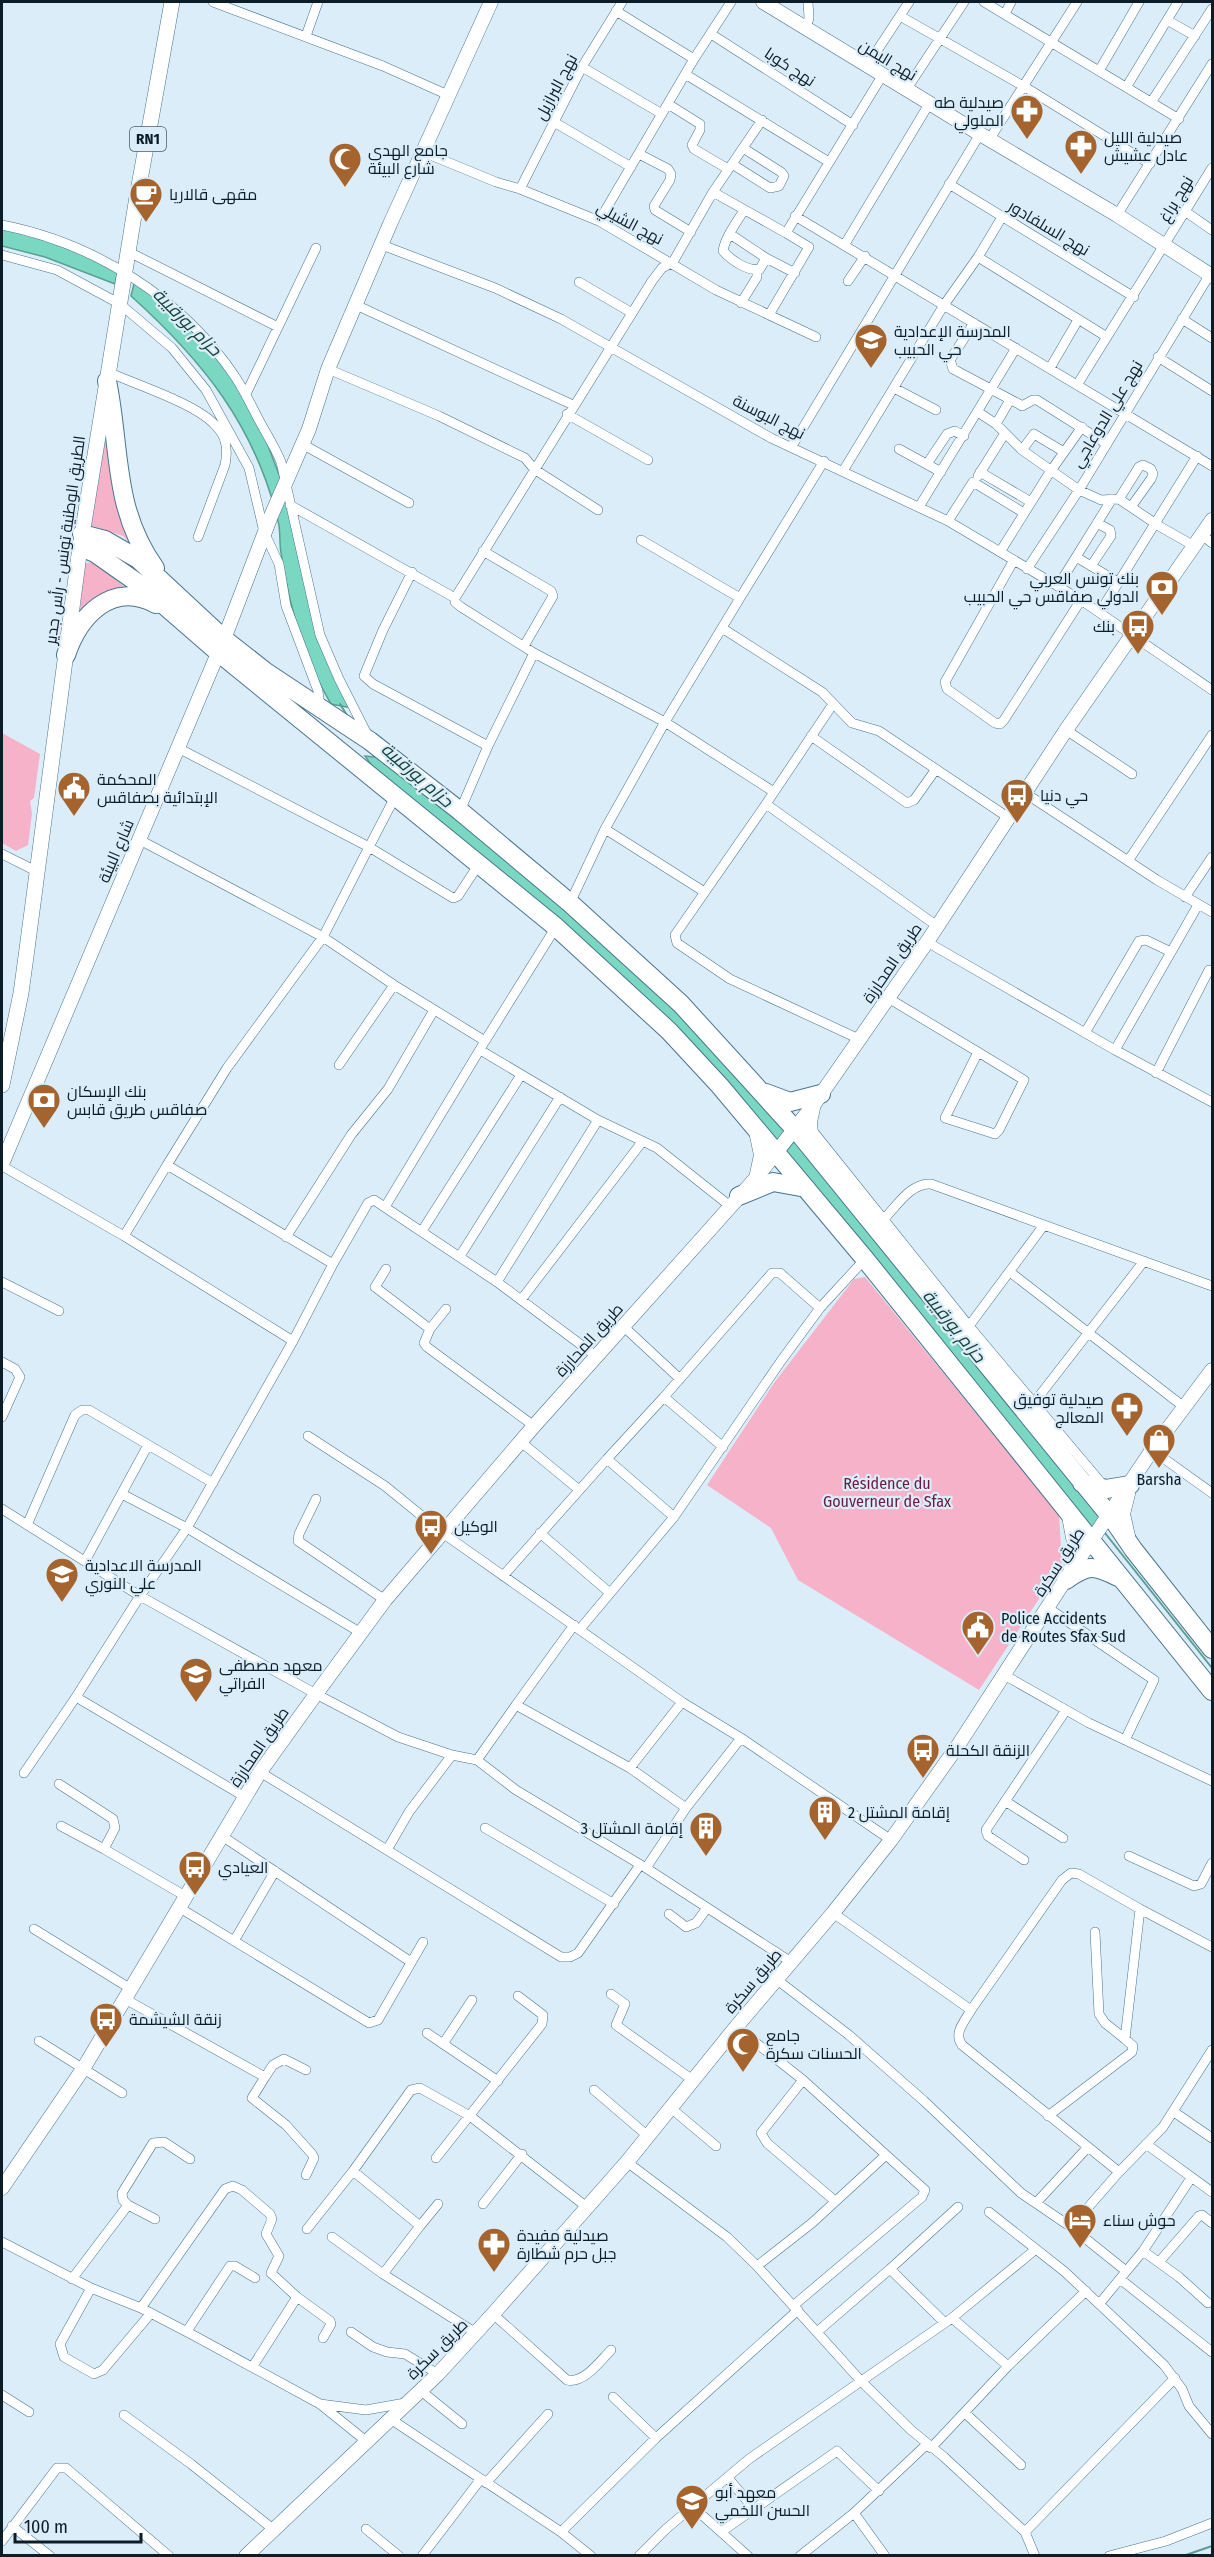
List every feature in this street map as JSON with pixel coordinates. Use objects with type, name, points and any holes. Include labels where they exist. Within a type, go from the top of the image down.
[{"type":"highway","points":[[108,376],[124,503],[146,552],[168,586],[221,646],[395,797],[556,927],[669,1031],[777,1150],[1069,1514],[1093,1540],[1119,1577],[1212,1691]]},
{"type":"highway","points":[[81,541],[119,546],[168,586]]},
{"type":"highway","points":[[81,541],[172,612],[221,646],[266,672],[320,710],[370,741],[460,811],[570,903],[681,1004],[799,1130],[812,1150],[1108,1515],[1133,1550],[1212,1648]]},
{"type":"highway","points":[[66,655],[76,629],[84,618],[105,603],[131,596],[144,597],[172,612]]},
{"type":"highway","points":[[760,1089],[790,1102],[818,1098]]},
{"type":"highway","points":[[735,1201],[773,1182],[806,1188]]},
{"type":"highway","points":[[1082,1484],[1106,1489],[1130,1485]]},
{"type":"highway","points":[[1068,1576],[1095,1567],[1119,1577]]},
{"type":"main road","name":"الطريق الوطنية تونس - رأس جدير","points":[[2,1085],[21,993],[81,541],[172,2]]},
{"type":"main road","name":"شارع البيئة","points":[[2,1165],[221,646],[264,532],[302,444],[328,369],[491,2]]},
{"type":"main road","name":"نهج اليمن","points":[[763,2],[882,76],[1117,215],[1211,275]]},
{"type":"main road","name":"طريق المحارزة","points":[[2,2188],[83,2069],[260,1772],[315,1694],[385,1600],[444,1534],[520,1442],[756,1178],[777,1150],[799,1130],[818,1098],[938,926],[1066,730],[1133,633],[1203,541],[1212,520]]},
{"type":"main road","points":[[755,1126],[761,1155],[756,1178]]},
{"type":"main road","name":"طريق سكرة","points":[[246,2556],[438,2374],[476,2333],[649,2137],[736,2027],[833,1914],[891,1840],[1006,1676],[1108,1515],[1152,1450],[1212,1370]]},
{"type":"main road","points":[[1130,1485],[1123,1514],[1124,1526],[1133,1550]]},
{"type":"main road","points":[[1068,1576],[1074,1543],[1069,1514]]},
{"type":"street","points":[[213,2],[383,66],[448,95]]},
{"type":"street","points":[[306,36],[318,2]]},
{"type":"street","name":"نهج البرازيل","points":[[520,189],[582,67],[622,2]]},
{"type":"street","points":[[599,221],[694,59],[731,2]]},
{"type":"street","points":[[806,28],[810,13],[808,2]]},
{"type":"street","points":[[867,66],[909,2]]},
{"type":"street","points":[[906,90],[964,2]]},
{"type":"street","points":[[984,2],[1179,119]]},
{"type":"street","points":[[1005,14],[1011,2]]},
{"type":"street","points":[[792,446],[949,184],[1025,87],[1077,2]]},
{"type":"street","points":[[1099,71],[1139,2]]},
{"type":"street","points":[[1127,86],[1178,2]]},
{"type":"street","points":[[1152,101],[1212,9]]},
{"type":"street","points":[[616,11],[694,59]]},
{"type":"street","points":[[900,16],[1025,87],[1150,164]]},
{"type":"street","points":[[1167,20],[1195,36]]},
{"type":"street","name":"نهج كوبا","points":[[711,34],[853,125]]},
{"type":"street","points":[[1117,215],[1212,64]]},
{"type":"street","points":[[582,67],[662,114]]},
{"type":"street","points":[[685,74],[829,162]]},
{"type":"street","points":[[786,233],[882,76]]},
{"type":"street","points":[[668,104],[700,124],[700,130],[692,145],[694,149],[770,188],[779,186],[784,176],[781,172],[743,148]]},
{"type":"street","points":[[845,244],[929,104]]},
{"type":"street","points":[[455,598],[567,414],[662,268],[673,262],[713,192],[762,120]]},
{"type":"street","points":[[554,122],[631,167]]},
{"type":"street","name":"نهج الشيلي","points":[[423,152],[599,221],[741,303],[816,337]]},
{"type":"street","points":[[639,154],[668,169],[671,174],[670,180],[654,206],[655,210],[691,232]]},
{"type":"street","name":"نهج براغ","points":[[1077,385],[1134,297],[1212,168]]},
{"type":"street","name":"نهج السلفادور","points":[[949,184],[1134,297]]},
{"type":"street","points":[[713,192],[809,248]]},
{"type":"street","points":[[744,210],[723,251],[747,268],[757,270],[764,265],[766,258]]},
{"type":"street","points":[[1186,212],[1212,230]]},
{"type":"street","points":[[795,216],[1212,466]]},
{"type":"street","points":[[843,471],[944,305],[978,257],[1002,217]]},
{"type":"street","points":[[2,225],[54,239],[91,254],[164,300],[203,335],[246,394],[273,442],[286,483],[320,635],[370,741]]},
{"type":"street","points":[[769,315],[809,248],[822,232]]},
{"type":"street","points":[[730,234],[766,258],[795,273]]},
{"type":"street","name":"نهج البوسنة","points":[[382,245],[495,288],[611,347],[771,438],[948,521],[1133,633],[1212,690]]},
{"type":"street","points":[[246,394],[315,248]]},
{"type":"street","points":[[129,252],[278,327]]},
{"type":"street","points":[[2,255],[65,273],[121,301],[167,343],[206,390],[249,468],[264,532],[279,564],[286,606],[318,691],[320,710]]},
{"type":"street","points":[[849,281],[865,256]]},
{"type":"street","points":[[978,257],[1107,337]]},
{"type":"street","points":[[741,303],[757,277],[757,270]]},
{"type":"street","name":"نهج علي الدوعاجي","points":[[1027,569],[1211,275]]},
{"type":"street","points":[[579,282],[632,313]]},
{"type":"street","points":[[356,304],[573,405]]},
{"type":"street","points":[[1050,368],[1078,320]]},
{"type":"street","points":[[1182,320],[1212,338]]},
{"type":"street","points":[[974,323],[950,360],[950,364],[959,373],[1022,406],[1034,399],[1037,400],[1107,444]]},
{"type":"street","points":[[919,507],[1016,348]]},
{"type":"street","points":[[1158,357],[1211,387]]},
{"type":"street","points":[[328,369],[439,416],[525,458],[534,469],[598,510]]},
{"type":"street","points":[[108,376],[199,412],[221,432],[227,454],[223,474],[198,537]]},
{"type":"street","points":[[894,388],[936,410]]},
{"type":"street","points":[[996,424],[1010,400]]},
{"type":"street","points":[[978,412],[996,424],[1022,450],[1050,472],[1078,490],[1101,500],[1116,499],[1154,523],[1203,541]]},
{"type":"street","points":[[567,414],[648,460]]},
{"type":"street","points":[[1000,552],[1050,472],[1082,428]]},
{"type":"street","points":[[927,464],[947,434],[955,431],[964,436]]},
{"type":"street","points":[[948,521],[1005,433]]},
{"type":"street","points":[[1022,450],[1034,434],[1064,452]]},
{"type":"street","points":[[302,444],[409,503]]},
{"type":"street","points":[[899,448],[941,472]]},
{"type":"street","points":[[1100,612],[1197,456]]},
{"type":"street","points":[[570,903],[605,829],[665,722],[824,461]]},
{"type":"street","points":[[1058,586],[1097,523],[1138,466],[1143,465],[1151,469],[1153,474],[1131,507]]},
{"type":"street","points":[[980,472],[1031,502]]},
{"type":"street","points":[[974,482],[1024,513]]},
{"type":"street","points":[[290,505],[455,598],[455,602],[461,607],[534,653],[665,722],[774,792]]},
{"type":"street","points":[[1091,566],[1111,536],[1110,530],[1097,523]]},
{"type":"street","points":[[641,540],[740,598]]},
{"type":"street","points":[[483,551],[551,591],[552,596],[524,646]]},
{"type":"street","points":[[1076,557],[1118,582]]},
{"type":"street","points":[[1014,560],[945,682],[947,689],[995,723],[1000,724],[1004,720],[1081,600]]},
{"type":"street","points":[[412,572],[383,630],[364,676],[373,684],[488,746]]},
{"type":"street","points":[[722,628],[822,692],[852,723],[879,731],[1009,818]]},
{"type":"street","points":[[460,811],[488,746],[534,653]]},
{"type":"street","points":[[833,704],[675,935],[677,943],[722,974],[859,1039]]},
{"type":"street","points":[[1066,730],[1132,774]]},
{"type":"street","points":[[1128,861],[1212,735]]},
{"type":"street","points":[[812,736],[907,803],[914,800],[936,769]]},
{"type":"street","points":[[178,748],[369,847],[453,898],[458,896],[479,864]]},
{"type":"street","points":[[1025,793],[1128,861],[1212,912]]},
{"type":"street","points":[[124,1236],[227,1068],[323,937],[395,797]]},
{"type":"street","points":[[766,804],[938,926]]},
{"type":"street","points":[[605,829],[704,891]]},
{"type":"street","points":[[138,839],[323,937],[394,985],[485,1041]]},
{"type":"street","points":[[2,854],[38,872]]},
{"type":"street","points":[[1185,897],[1212,857]]},
{"type":"street","points":[[1115,1050],[1198,905]]},
{"type":"street","points":[[385,1207],[556,927]]},
{"type":"street","points":[[1085,1033],[1139,941],[1146,940],[1172,952]]},
{"type":"street","points":[[927,942],[1115,1050],[1212,1102]]},
{"type":"street","points":[[1156,1073],[1209,970]]},
{"type":"street","points":[[339,1065],[394,985]]},
{"type":"street","points":[[888,998],[978,1052],[1024,1080],[995,1134],[945,1118],[978,1052]]},
{"type":"street","points":[[286,1237],[351,1134],[388,1089],[434,1010]]},
{"type":"street","points":[[480,1050],[598,1119],[657,1148],[735,1201]]},
{"type":"street","points":[[422,1231],[521,1074]]},
{"type":"street","points":[[460,1256],[560,1097]]},
{"type":"street","points":[[497,1282],[598,1119]]},
{"type":"street","points":[[799,1130],[883,1220],[1033,1404],[1106,1489]]},
{"type":"street","points":[[521,1299],[642,1142]]},
{"type":"street","points":[[2,1165],[124,1236],[293,1341]]},
{"type":"street","points":[[167,1165],[333,1264]]},
{"type":"street","points":[[883,1220],[912,1190],[919,1185],[927,1184],[1212,1286]]},
{"type":"street","points":[[24,1773],[187,1528],[370,1201],[374,1200],[460,1256],[596,1356]]},
{"type":"street","points":[[969,1326],[1044,1225]]},
{"type":"street","points":[[477,1760],[516,1705],[577,1627],[610,1593],[674,1516],[776,1367],[820,1308],[865,1259]]},
{"type":"street","points":[[1033,1404],[1144,1261]]},
{"type":"street","points":[[386,1269],[376,1284],[377,1291],[430,1329]]},
{"type":"street","points":[[1010,1272],[1184,1407]]},
{"type":"street","points":[[503,1576],[772,1273],[780,1273],[820,1308]]},
{"type":"street","points":[[2,1282],[59,1311]]},
{"type":"street","points":[[446,1309],[430,1329],[424,1343],[427,1347],[534,1426]]},
{"type":"street","points":[[623,1326],[680,1379]]},
{"type":"street","points":[[2,1362],[15,1369],[20,1377],[2,1417]]},
{"type":"street","points":[[664,1396],[723,1447]]},
{"type":"street","points":[[27,1525],[75,1415],[82,1410],[89,1410],[213,1483]]},
{"type":"street","points":[[308,1436],[385,1486],[444,1534],[682,1702],[741,1738],[891,1840]]},
{"type":"street","points":[[520,1442],[578,1489]]},
{"type":"street","points":[[85,1562],[148,1445]]},
{"type":"street","points":[[1152,1450],[1212,1493]]},
{"type":"street","points":[[607,1459],[674,1516]]},
{"type":"street","points":[[122,1494],[187,1528],[361,1633]]},
{"type":"street","points":[[316,1499],[299,1533],[298,1541],[385,1600]]},
{"type":"street","points":[[2,1509],[140,1596],[315,1694],[398,1737],[452,1755],[477,1760],[516,1790],[643,1867],[791,1962]]},
{"type":"street","points":[[540,1533],[610,1593]]},
{"type":"street","points":[[1048,1608],[1154,1680],[1125,1740]]},
{"type":"street","points":[[1006,1676],[1066,1710],[1212,1781]]},
{"type":"street","points":[[76,1697],[245,1797]]},
{"type":"street","points":[[630,1768],[682,1702]]},
{"type":"street","points":[[516,1705],[630,1768],[686,1808]]},
{"type":"street","points":[[1024,1860],[986,1833],[987,1827],[1066,1710]]},
{"type":"street","points":[[260,1772],[561,1957],[570,1957],[578,1953],[741,1738]]},
{"type":"street","points":[[387,1850],[409,1812],[452,1755]]},
{"type":"street","points":[[59,1784],[113,1819],[115,1828],[104,1849]]},
{"type":"street","points":[[1005,1801],[1063,1838]]},
{"type":"street","points":[[61,1826],[104,1849],[183,1902],[234,1941],[369,2023],[378,2020],[423,1942]]},
{"type":"street","points":[[485,1828],[614,1904]]},
{"type":"street","points":[[222,1836],[411,1962]]},
{"type":"street","points":[[1129,1856],[1194,1886],[1201,1884],[1212,1863]]},
{"type":"street","points":[[234,1941],[275,1871]]},
{"type":"street","points":[[1119,2172],[959,2041],[958,2032],[1066,1875],[1074,1872],[1140,1910],[1212,1947]]},
{"type":"street","points":[[669,1914],[686,1927],[696,1923],[707,1908]]},
{"type":"street","points":[[1125,2039],[1140,1910]]},
{"type":"street","points":[[833,1914],[971,2010]]},
{"type":"street","points":[[34,1929],[128,1994],[265,2077]]},
{"type":"street","points":[[1048,2116],[1130,2054],[1133,2046],[1105,2023],[1100,2014],[1095,1932]]},
{"type":"street","points":[[776,1979],[849,2035],[1036,2203],[1071,2227],[1212,2352]]},
{"type":"street","points":[[611,1994],[625,2004],[616,2025],[694,2081]]},
{"type":"street","points":[[436,2158],[542,2024],[544,2019],[534,2007],[518,1996]]},
{"type":"street","points":[[443,2044],[472,2000]]},
{"type":"street","points":[[561,2532],[656,2438],[795,2308],[924,2194],[924,2186],[802,2080],[736,2027]]},
{"type":"street","points":[[427,2033],[498,2081]]},
{"type":"street","points":[[39,2041],[122,2093]]},
{"type":"street","points":[[1071,2227],[1174,2112],[1212,2051]]},
{"type":"street","points":[[306,2070],[284,2059],[273,2065],[252,2098],[286,2125],[312,2154],[314,2158],[306,2175]]},
{"type":"street","points":[[802,2080],[761,2133],[767,2143],[835,2201]]},
{"type":"street","points":[[307,2229],[411,2090],[420,2088],[470,2116],[522,2154],[588,2208]]},
{"type":"street","points":[[594,2090],[649,2137]]},
{"type":"street","points":[[672,2109],[716,2145]]},
{"type":"street","points":[[1174,2112],[1212,2138]]},
{"type":"street","points":[[155,2219],[128,2205],[123,2200],[122,2193],[153,2143],[164,2142],[190,2159]]},
{"type":"street","points":[[1146,2144],[1212,2191]]},
{"type":"street","points":[[1036,2203],[1088,2147]]},
{"type":"street","points":[[483,2204],[522,2154]]},
{"type":"street","points":[[757,2266],[812,2223],[886,2155]]},
{"type":"street","points":[[627,2162],[727,2237],[757,2266],[861,2381],[1025,2532],[1035,2556]]},
{"type":"street","points":[[352,2171],[420,2226]]},
{"type":"street","points":[[1100,2303],[1143,2251],[1191,2178]]},
{"type":"street","points":[[141,2308],[225,2189],[232,2186],[242,2190],[270,2214],[272,2218],[266,2234],[279,2256],[271,2273],[297,2297],[330,2320],[332,2324],[323,2338]]},
{"type":"street","points":[[383,2274],[438,2204]]},
{"type":"street","points":[[72,2279],[128,2205]]},
{"type":"street","points":[[817,2332],[958,2208]]},
{"type":"street","points":[[988,2212],[1100,2303],[1164,2365],[1175,2378],[1189,2406],[1212,2434]]},
{"type":"street","points":[[1159,2262],[1199,2216],[1202,2215],[1212,2223]]},
{"type":"street","points":[[332,2237],[383,2274],[476,2333]]},
{"type":"street","points":[[2,2242],[72,2279],[141,2308],[253,2366],[320,2404],[366,2441]]},
{"type":"street","points":[[639,2556],[749,2459],[949,2321],[1036,2249]]},
{"type":"street","points":[[1143,2251],[1208,2303]]},
{"type":"street","points":[[187,2331],[230,2266],[235,2266],[255,2277]]},
{"type":"street","points":[[890,2269],[949,2321],[1008,2366]]},
{"type":"street","points":[[91,2288],[60,2344],[60,2352],[64,2357],[94,2374],[103,2370],[151,2313]]},
{"type":"street","points":[[800,2556],[854,2513],[965,2413],[1008,2366],[1086,2291]]},
{"type":"street","points":[[253,2366],[297,2297]]},
{"type":"street","points":[[493,2314],[567,2380],[582,2379],[611,2350]]},
{"type":"street","points":[[351,2332],[373,2347],[387,2352],[405,2354],[438,2374]]},
{"type":"street","points":[[1025,2532],[1175,2378]]},
{"type":"street","points":[[420,2390],[462,2424]]},
{"type":"street","points":[[2,2395],[29,2412]]},
{"type":"street","points":[[613,2397],[656,2438]]},
{"type":"street","points":[[320,2404],[366,2410],[405,2403]]},
{"type":"street","points":[[965,2413],[1021,2466]]},
{"type":"street","points":[[422,2556],[483,2481],[548,2414]]},
{"type":"street","points":[[124,2415],[273,2529]]},
{"type":"street","points":[[389,2418],[561,2532],[589,2555]]},
{"type":"street","points":[[722,2532],[837,2451],[879,2491]]},
{"type":"street","points":[[2,2541],[57,2468],[66,2468],[169,2556]]},
{"type":"street","points":[[728,2478],[754,2509]]},
{"type":"street","points":[[693,2507],[748,2556]]},
{"type":"street","points":[[854,2513],[885,2556]]},
{"type":"street","points":[[1109,2556],[1166,2541],[1212,2523]]},
{"type":"street","points":[[12,2526],[50,2556]]},
{"type":"street","points":[[366,2529],[399,2556]]},
{"type":"green space","points":[[105,437],[116,504],[130,543],[123,536],[90,525]]},
{"type":"green space","points":[[95,562],[128,590],[102,594],[80,610],[85,563]]},
{"type":"green space","points":[[2,733],[40,754],[34,798],[30,801],[32,814],[28,845],[16,851],[2,843]]},
{"type":"green space","name":"Résidence du Gouverneur de Sfax","points":[[865,1277],[1059,1515],[1062,1564],[979,1690],[798,1580],[771,1528],[707,1485],[774,1383],[854,1279]]},
{"type":"shaded area","points":[[2,226],[45,237],[118,271],[115,284],[45,257],[2,246]]},
{"type":"shaded area","points":[[135,280],[161,299],[228,368],[265,438],[280,477],[312,605],[352,708],[331,704],[305,650],[288,592],[278,521],[268,486],[240,424],[203,370],[157,320],[131,296]]},
{"type":"shaded area","points":[[365,756],[383,758],[645,976],[787,1128],[777,1140],[372,766]]},
{"type":"shaded area","points":[[795,1140],[1102,1514],[1093,1529],[785,1153]]},
{"type":"waterway","name":"حزام بورقيبة","points":[[340,704],[348,717]]},
{"type":"waterway","name":"حزام بورقيبة","points":[[1105,1533],[1212,1668]]},
{"type":"waterway","points":[[1183,2556],[1212,2546]]},
{"type":"place","name":"صيدلية طه الملولي","points":[[1027,140]]},
{"type":"place","name":"صيدلية الليل عادل عشيش","points":[[1081,175]]},
{"type":"place","name":"جامع الهدى شارع البيئة","points":[[345,188]]},
{"type":"place","name":"مقهى قالاريا","points":[[146,223]]},
{"type":"place","name":"المدرسة الإعدادية حي الحبيب","points":[[871,369]]},
{"type":"place","name":"بنك تونس العربي الدولي صفاقس حي الحبيب","points":[[1162,616]]},
{"type":"place","name":"بنك","points":[[1138,655]]},
{"type":"place","name":"المحكمة الإبتدائية بصفاقس","points":[[74,817]]},
{"type":"place","name":"حي دنيا","points":[[1017,824]]},
{"type":"place","name":"بنك الإسكان صفاقس طريق قابس","points":[[44,1129]]},
{"type":"place","name":"صيدلية توفيق المعالج","points":[[1127,1437]]},
{"type":"place","name":"Barsha","points":[[1159,1469]]},
{"type":"place","name":"الوكيل","points":[[431,1555]]},
{"type":"place","name":"المدرسة الاعدادية علي النوري","points":[[62,1603]]},
{"type":"place","name":"Police Accidents de Routes Sfax Sud","points":[[978,1656]]},
{"type":"place","name":"معهد مصطفى الفراتي","points":[[196,1703]]},
{"type":"place","name":"الزنقة الكحلة","points":[[923,1779]]},
{"type":"place","name":"إقامة المشتل 2","points":[[825,1841]]},
{"type":"place","name":"إقامة المشتل 3","points":[[706,1857]]},
{"type":"place","name":"العيادي","points":[[195,1896]]},
{"type":"place","name":"زنقة الشيشمة","points":[[106,2048]]},
{"type":"place","name":"جامع الحسنات سكرة","points":[[743,2073]]},
{"type":"place","name":"حوش سناء","points":[[1080,2249]]},
{"type":"place","name":"صيدلية مفيدة جبل حرم شطارة","points":[[494,2273]]},
{"type":"place","name":"معهد أبو الحسن اللخمي","points":[[692,2530]]}]
